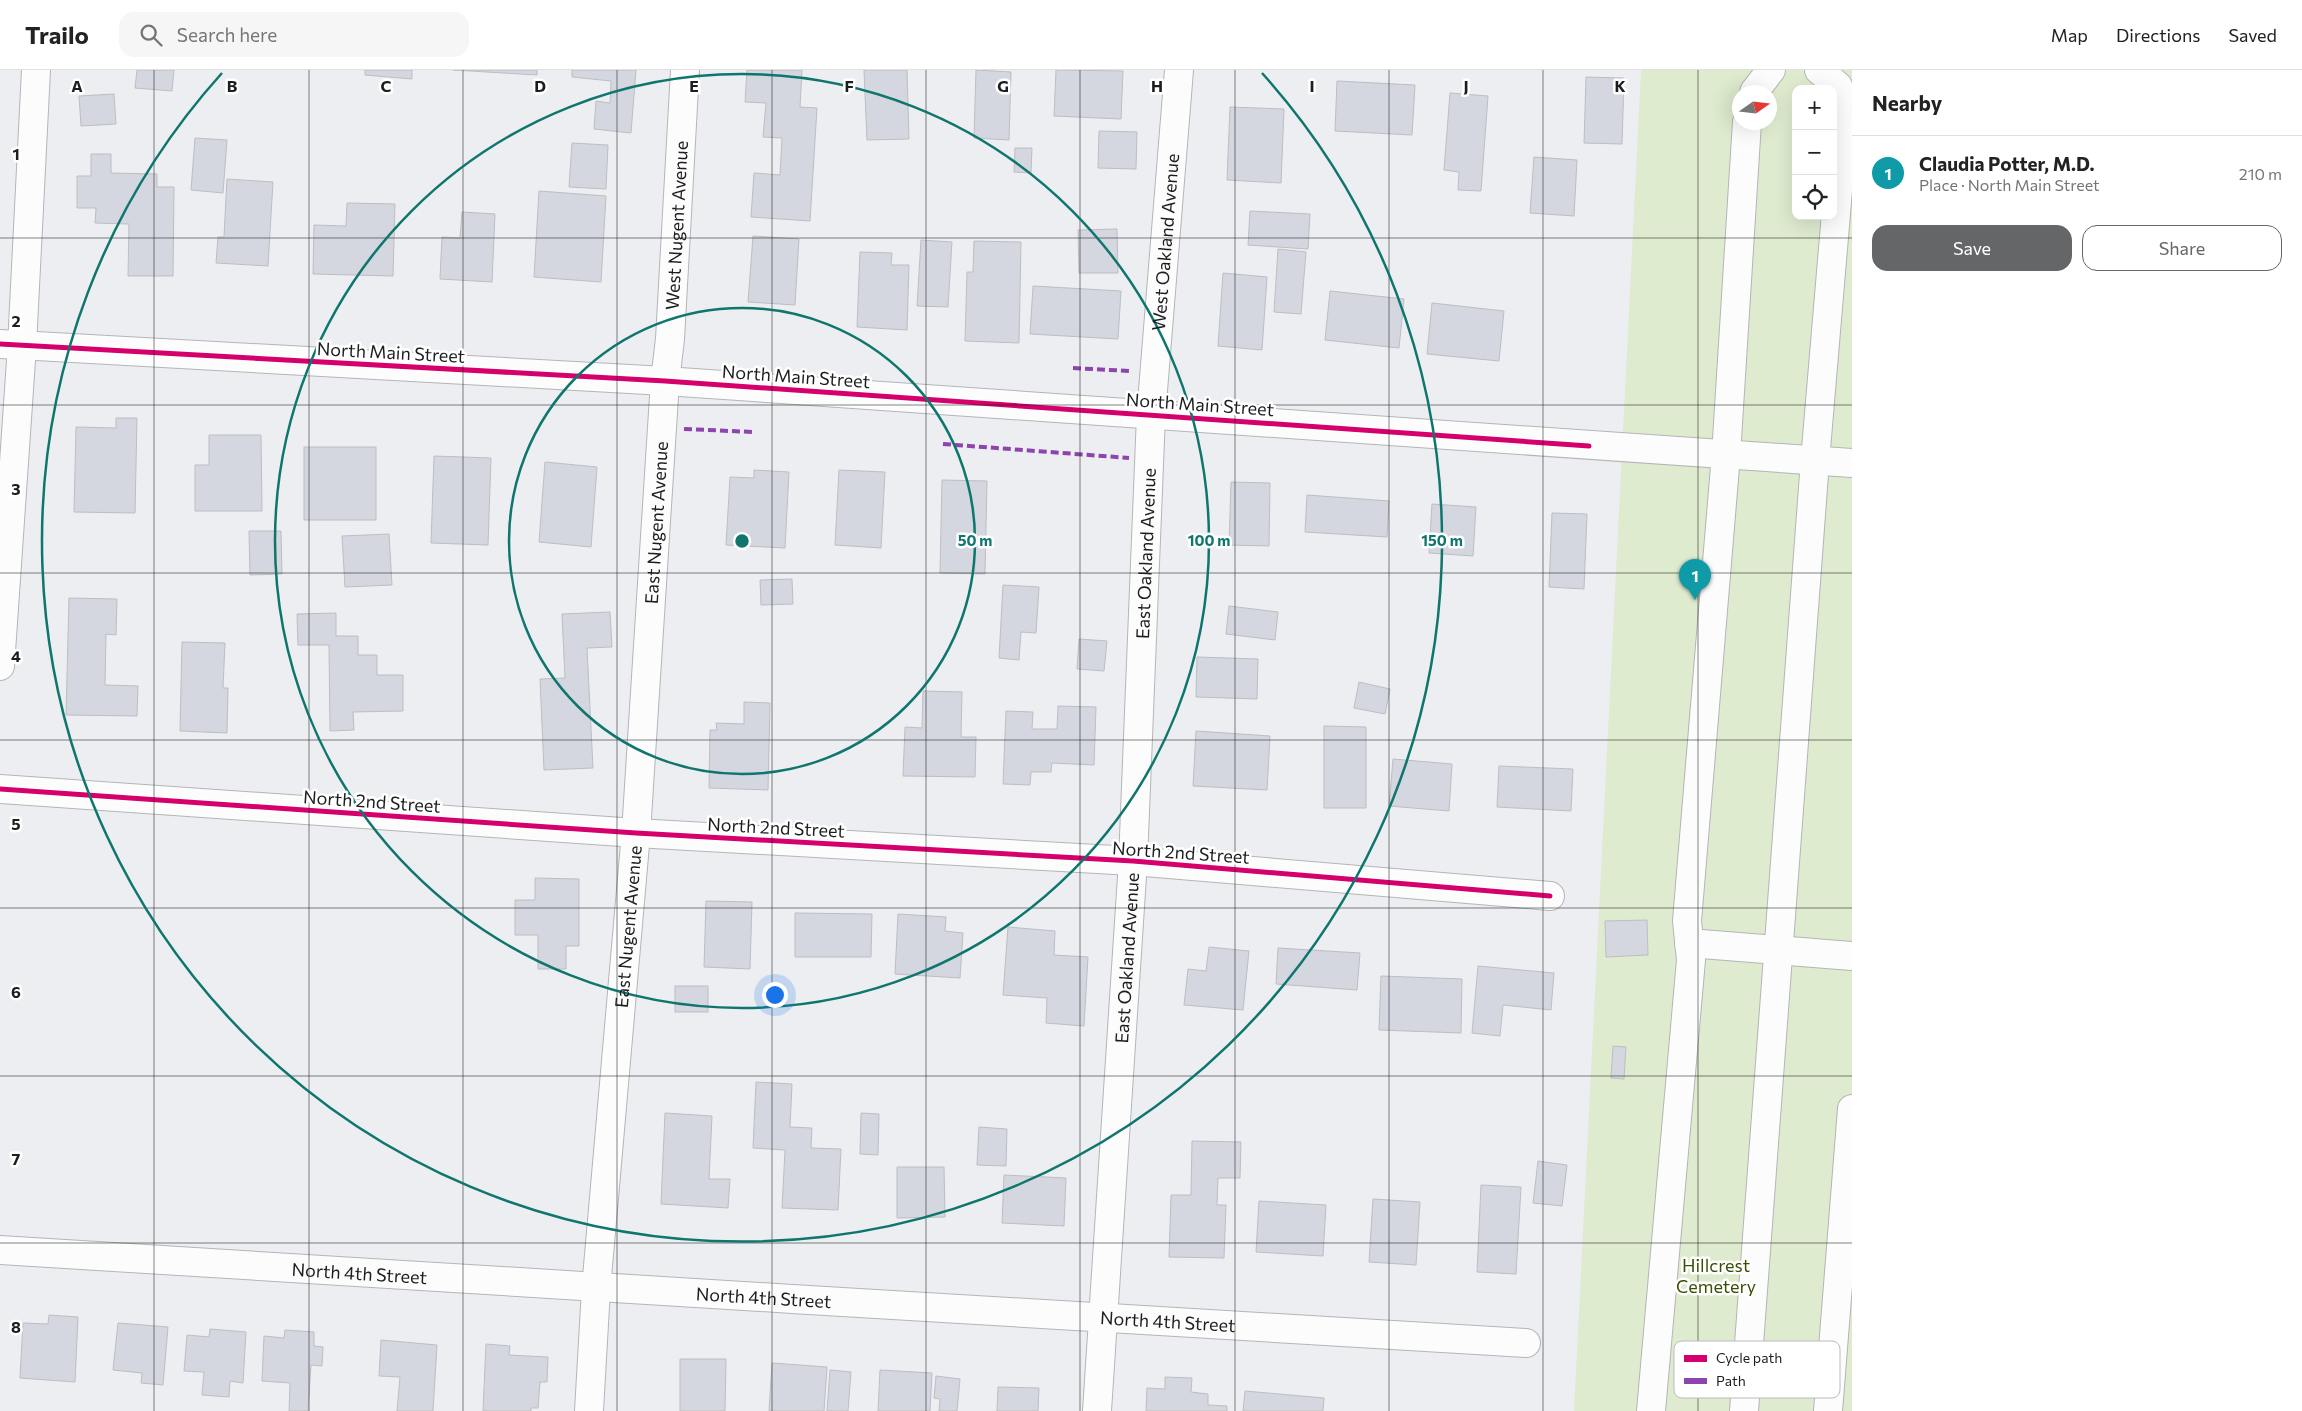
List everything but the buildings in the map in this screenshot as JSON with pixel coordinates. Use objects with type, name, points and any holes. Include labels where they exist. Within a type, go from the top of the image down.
[{"type":"street","points":[[0,666],[11,345],[36,70]]},
{"type":"street","name":"West Nugent Avenue","points":[[665,381],[670,339],[685,70]]},
{"type":"street","name":"West Oakland Avenue","points":[[1151,415],[1179,70]]},
{"type":"street","points":[[1760,85],[1772,70]]},
{"type":"street","points":[[1749,1341],[1780,951],[1814,461],[1845,107],[1838,86],[1819,70]]},
{"type":"street","points":[[1651,1411],[1690,970],[1688,912],[1726,455],[1746,130]]},
{"type":"street","name":"North Main Street","points":[[11,345],[665,381],[1852,463]]},
{"type":"street","name":"East Nugent Avenue","points":[[590,1411],[596,1289],[636,832],[665,381]]},
{"type":"street","name":"East Oakland Avenue","points":[[1097,1411],[1133,861],[1151,415]]},
{"type":"street","name":"North 2nd Street","points":[[0,789],[636,832],[1133,861],[1550,896]]},
{"type":"street","points":[[1689,944],[1852,956]]},
{"type":"street","points":[[1834,1341],[1852,1109]]},
{"type":"street","name":"North 4th Street","points":[[0,1250],[596,1289],[1104,1316],[1526,1343]]},
{"type":"street","points":[[1744,1411],[1745,1398]]},
{"type":"street","points":[[1828,1411],[1829,1398]]},
{"type":"green space","name":"Hillcrest Cemetery","points":[[1641,70],[1852,70],[1852,1411],[1574,1411]]},
{"type":"marked path","points":[[1073,368],[1130,371]]},
{"type":"marked path","points":[[684,429],[754,432]]},
{"type":"marked path","points":[[943,444],[1129,458]]},
{"type":"cycle path","points":[[0,344],[665,381],[1589,446]]},
{"type":"cycle path","points":[[0,789],[636,833],[1133,861],[1550,896]]},
{"type":"place","name":"Claudia Potter, M.D.","points":[[1695,600]]}]
